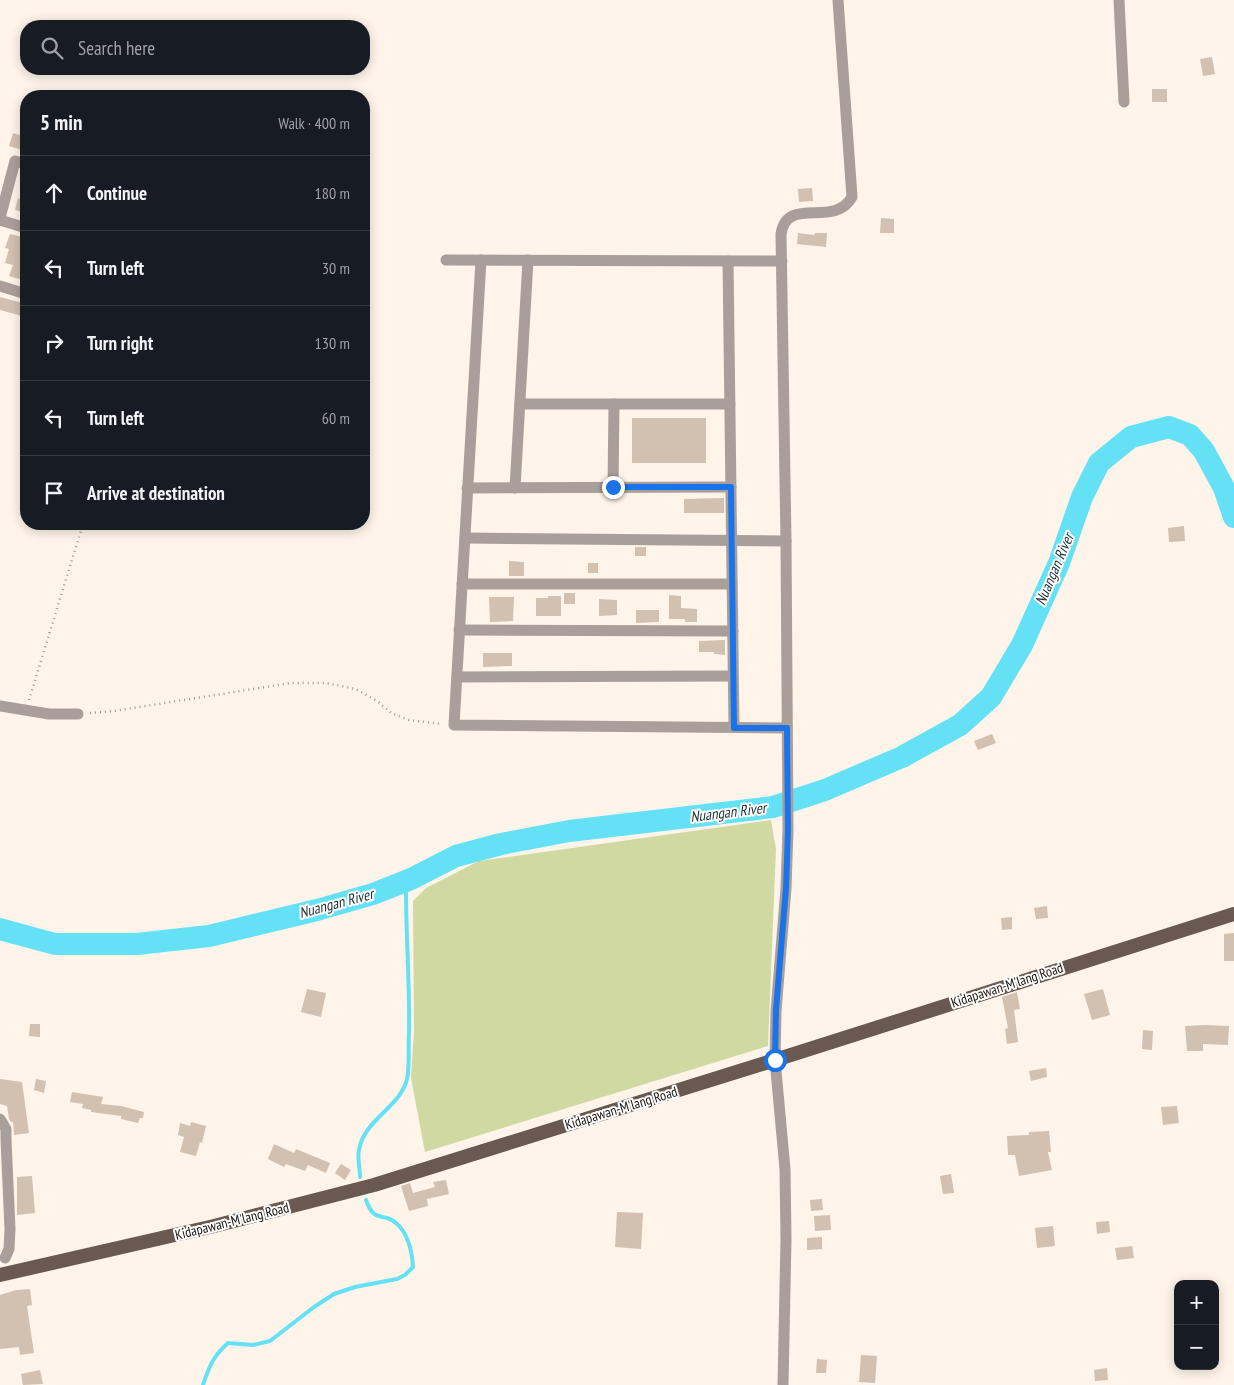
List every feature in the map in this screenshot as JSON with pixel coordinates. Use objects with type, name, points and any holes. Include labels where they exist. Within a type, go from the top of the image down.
[{"type":"main road","name":"Kidapawan-M'lang Road","points":[[5,1274],[214,1226],[374,1185],[1234,914]]},
{"type":"street","points":[[783,1385],[786,1238],[785,1169],[775,1060],[776,1010],[786,888],[788,830],[781,234],[786,220],[794,215],[839,210],[847,205],[852,197],[838,0]]},
{"type":"street","points":[[1119,0],[1124,102]]},
{"type":"street","points":[[20,162],[15,161],[0,219],[20,226]]},
{"type":"street","points":[[446,260],[782,261]]},
{"type":"street","points":[[481,260],[454,725],[787,728]]},
{"type":"street","points":[[515,488],[528,260]]},
{"type":"street","points":[[728,261],[734,728]]},
{"type":"street","points":[[0,286],[20,292]]},
{"type":"street","points":[[520,404],[730,404]]},
{"type":"street","points":[[613,487],[614,404]]},
{"type":"street","points":[[468,488],[731,487]]},
{"type":"street","points":[[465,538],[786,540]]},
{"type":"street","points":[[462,584],[732,584]]},
{"type":"street","points":[[459,630],[733,631]]},
{"type":"street","points":[[457,677],[733,676]]},
{"type":"street","points":[[0,706],[26,712],[78,714]]},
{"type":"street","points":[[0,1119],[6,1129],[10,1229],[9,1249],[2,1253],[5,1274]]},
{"type":"path","points":[[26,712],[81,530]]},
{"type":"path","points":[[78,714],[114,711],[291,683],[326,683],[356,689],[377,700],[391,713],[409,720],[454,725]]},
{"type":"green space","points":[[771,820],[776,849],[768,1046],[425,1152],[411,1078],[414,1031],[413,901],[426,888],[479,861]]},
{"type":"building","points":[[1212,57],[1215,74],[1203,76],[1200,59]]},
{"type":"building","points":[[1152,89],[1167,89],[1167,102],[1152,102]]},
{"type":"building","points":[[13,133],[20,135],[20,149],[9,146]]},
{"type":"building","points":[[812,188],[813,201],[799,202],[798,189]]},
{"type":"building","points":[[18,198],[20,198],[20,211],[15,210]]},
{"type":"building","points":[[881,218],[894,219],[894,233],[880,233]]},
{"type":"building","points":[[798,233],[814,235],[815,233],[827,233],[826,247],[797,244]]},
{"type":"building","points":[[10,234],[20,236],[20,279],[9,276],[13,265],[5,263],[9,249],[5,248]]},
{"type":"building","points":[[0,297],[20,302],[20,315],[0,310]]},
{"type":"building","points":[[632,418],[706,418],[706,463],[632,463]]},
{"type":"building","points":[[724,498],[724,513],[684,513],[684,499]]},
{"type":"building","points":[[1184,526],[1185,541],[1169,542],[1168,528]]},
{"type":"building","points":[[635,547],[646,547],[646,556],[635,556]]},
{"type":"building","points":[[509,561],[524,562],[524,576],[509,576]]},
{"type":"building","points":[[588,563],[598,563],[598,573],[588,573]]},
{"type":"building","points":[[564,593],[575,593],[575,604],[564,604]]},
{"type":"building","points":[[669,595],[681,596],[681,608],[697,609],[697,622],[685,622],[685,619],[669,619]]},
{"type":"building","points":[[548,596],[561,596],[561,616],[536,616],[536,598],[548,598]]},
{"type":"building","points":[[489,597],[514,597],[513,621],[490,622]]},
{"type":"building","points":[[599,599],[617,600],[617,615],[599,616]]},
{"type":"building","points":[[636,610],[659,610],[659,622],[636,623]]},
{"type":"building","points":[[725,640],[725,655],[714,654],[714,652],[699,652],[699,641]]},
{"type":"building","points":[[483,653],[512,653],[512,666],[483,667]]},
{"type":"building","points":[[992,734],[996,743],[978,750],[974,741]]},
{"type":"building","points":[[1047,906],[1048,918],[1036,919],[1034,908]]},
{"type":"building","points":[[1012,917],[1012,929],[1002,930],[1001,918]]},
{"type":"building","points":[[1234,933],[1234,961],[1224,961],[1224,934]]},
{"type":"building","points":[[307,989],[326,993],[321,1017],[301,1012]]},
{"type":"building","points":[[1103,989],[1110,1015],[1092,1020],[1084,994]]},
{"type":"building","points":[[1017,992],[1020,1009],[1014,1010],[1018,1042],[1007,1044],[1005,1029],[1008,1028],[1002,997]]},
{"type":"building","points":[[30,1024],[40,1024],[40,1037],[29,1036]]},
{"type":"building","points":[[1185,1026],[1229,1026],[1228,1045],[1203,1044],[1203,1051],[1187,1051]]},
{"type":"building","points":[[1143,1030],[1153,1031],[1152,1050],[1142,1049]]},
{"type":"building","points":[[1046,1068],[1047,1077],[1031,1081],[1029,1071]]},
{"type":"building","points":[[0,1079],[22,1082],[29,1133],[14,1135],[13,1122],[9,1119],[7,1106],[0,1104]]},
{"type":"building","points":[[36,1079],[46,1081],[44,1093],[34,1090]]},
{"type":"building","points":[[72,1092],[103,1097],[101,1104],[121,1106],[144,1112],[143,1118],[140,1118],[138,1123],[121,1119],[121,1116],[91,1112],[91,1110],[82,1108],[83,1104],[70,1102]]},
{"type":"building","points":[[1177,1106],[1179,1123],[1163,1125],[1161,1107]]},
{"type":"building","points":[[191,1122],[206,1126],[202,1143],[200,1142],[196,1156],[180,1152],[184,1137],[178,1135],[180,1123],[190,1126]]},
{"type":"building","points":[[1049,1131],[1051,1152],[1048,1152],[1052,1170],[1019,1176],[1015,1155],[1008,1155],[1007,1136],[1029,1135],[1029,1132]]},
{"type":"building","points":[[274,1144],[294,1153],[296,1149],[330,1163],[326,1173],[308,1165],[305,1171],[286,1164],[284,1167],[268,1159]]},
{"type":"building","points":[[341,1164],[351,1170],[345,1180],[335,1173]]},
{"type":"building","points":[[951,1174],[954,1193],[943,1194],[940,1176]]},
{"type":"building","points":[[32,1176],[35,1213],[17,1215],[17,1177]]},
{"type":"building","points":[[446,1180],[449,1194],[427,1199],[428,1206],[409,1211],[401,1186],[410,1183],[413,1193],[435,1187],[433,1182]]},
{"type":"building","points":[[822,1199],[823,1210],[811,1211],[810,1200]]},
{"type":"building","points":[[617,1212],[643,1213],[641,1249],[615,1247]]},
{"type":"building","points":[[830,1215],[831,1230],[815,1231],[814,1216]]},
{"type":"building","points":[[1109,1221],[1110,1232],[1097,1234],[1096,1222]]},
{"type":"building","points":[[1053,1226],[1055,1246],[1037,1248],[1035,1228]]},
{"type":"building","points":[[822,1237],[822,1249],[807,1250],[807,1238]]},
{"type":"building","points":[[1132,1246],[1134,1258],[1117,1260],[1115,1248]]},
{"type":"building","points":[[30,1289],[32,1305],[27,1306],[34,1353],[20,1355],[19,1347],[0,1349],[0,1295],[16,1290]]},
{"type":"building","points":[[861,1355],[877,1356],[875,1383],[859,1382]]},
{"type":"building","points":[[817,1359],[827,1360],[826,1373],[816,1373]]},
{"type":"building","points":[[1107,1368],[1108,1380],[1095,1381],[1094,1370]]},
{"type":"building","points":[[40,1370],[43,1384],[23,1385],[21,1374]]},
{"type":"waterway","name":"Nuangan River","points":[[0,929],[55,944],[137,944],[209,936],[317,910],[373,894],[411,879],[456,856],[501,844],[569,831],[773,807],[825,790],[902,757],[960,725],[991,697],[1022,645],[1059,563],[1082,497],[1099,463],[1131,437],[1169,427],[1190,435],[1204,451],[1224,488],[1234,517]]},
{"type":"waterway","points":[[360,1177],[358,1153],[362,1139],[397,1098],[407,1079],[409,1015],[406,892],[411,879]]},
{"type":"waterway","points":[[203,1385],[212,1362],[228,1343],[253,1345],[270,1341],[334,1294],[355,1287],[397,1279],[405,1275],[413,1267],[410,1249],[404,1232],[396,1223],[376,1215],[369,1208],[366,1200]]},
{"type":"route","points":[[613,487],[731,487],[734,728],[787,728],[788,830],[786,888],[776,1010],[775,1060]]}]
